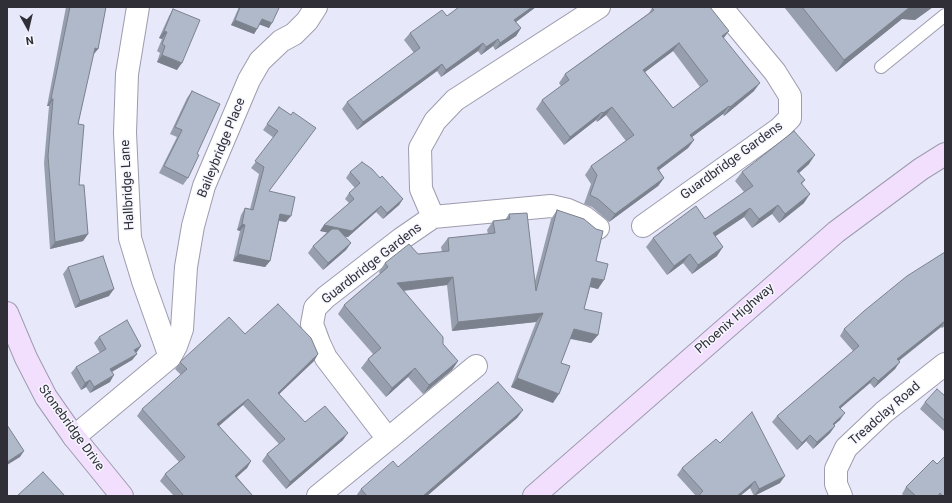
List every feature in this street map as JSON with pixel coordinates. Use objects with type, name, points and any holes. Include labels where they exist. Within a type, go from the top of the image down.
[{"type":"main road","name":"Phoenix Highway","points":[[534,496],[836,232],[921,169],[945,154]]},
{"type":"main road","name":"Stonebridge Drive","points":[[7,313],[37,380],[74,437],[122,496]]},
{"type":"street","name":"Hallbridge Lane","points":[[138,7],[127,74],[125,134],[130,238],[143,281],[170,357]]},
{"type":"street","name":"Baileybridge Place","points":[[74,437],[170,357],[182,329],[186,267],[193,226],[204,186],[249,80],[260,62],[281,41],[294,34],[307,21],[316,7]]},
{"type":"street","name":"Guardbridge Gardens","points":[[433,217],[421,189],[420,148],[435,121],[455,100],[600,7]]},
{"type":"street","name":"Guardbridge Gardens","points":[[643,226],[779,129],[790,118],[790,96],[775,72],[721,7]]},
{"type":"street","name":"Guardbridge Gardens","points":[[388,440],[326,358],[312,324],[315,308],[326,297],[400,239],[433,217],[551,206],[579,214],[598,228]]},
{"type":"street","name":"Treadclay Road","points":[[841,496],[836,484],[836,469],[846,448],[884,412],[945,364]]},
{"type":"street","points":[[318,496],[388,440],[476,366]]},
{"type":"lane","points":[[881,67],[945,14]]},
{"type":"building","points":[[70,7],[106,7],[98,49],[95,48],[78,124],[84,125],[79,185],[84,185],[88,234],[55,242],[48,156],[53,99],[51,99]]},
{"type":"building","points":[[240,7],[279,8],[272,23],[262,19],[257,29],[235,20]]},
{"type":"building","points":[[459,7],[532,7],[514,20],[521,28],[500,43],[498,39],[486,47],[483,43],[446,70],[442,64],[363,122],[347,102],[420,48],[410,33],[442,10],[447,16]]},
{"type":"building","points":[[710,7],[729,31],[722,36],[760,83],[730,107],[729,106],[690,135],[694,140],[657,168],[664,178],[615,214],[598,199],[590,195],[597,175],[591,166],[634,135],[612,107],[603,113],[602,112],[570,137],[542,100],[569,80],[565,74],[654,10],[652,8]],"holes":[[[679,43],[708,81],[673,108],[643,70]]]},
{"type":"building","points":[[802,7],[910,7],[844,60]]},
{"type":"building","points":[[173,9],[200,20],[182,63],[162,55],[165,46],[162,44],[167,32],[164,31]]},
{"type":"building","points":[[192,91],[220,104],[197,154],[199,155],[188,178],[164,166],[182,130],[175,127]]},
{"type":"building","points":[[279,107],[291,115],[293,112],[316,128],[269,191],[295,197],[291,216],[280,214],[270,261],[238,254],[245,225],[242,224],[245,208],[253,210],[264,167],[255,161],[278,131],[267,124]]},
{"type":"building","points":[[794,131],[815,155],[797,171],[805,180],[801,183],[810,194],[785,214],[778,205],[759,219],[750,208],[713,233],[723,247],[698,265],[690,254],[674,266],[653,238],[696,206],[705,219],[753,186],[742,172]]},
{"type":"building","points":[[362,162],[372,169],[380,178],[382,176],[403,199],[387,213],[381,206],[352,231],[324,225],[354,199],[349,193],[360,183],[350,172]]},
{"type":"building","points":[[557,210],[584,219],[596,229],[603,231],[596,261],[608,264],[604,280],[592,278],[584,309],[602,313],[598,335],[574,329],[561,363],[570,366],[559,394],[517,378],[543,313],[458,322],[453,277],[397,283],[443,337],[443,344],[458,361],[429,385],[415,368],[392,388],[368,359],[381,348],[344,305],[388,267],[385,263],[409,244],[418,254],[449,251],[448,238],[495,233],[493,221],[510,219],[509,214],[527,213],[536,291]]},
{"type":"building","points":[[332,229],[338,229],[351,243],[328,263],[313,246]]},
{"type":"building","points":[[945,252],[945,321],[897,359],[900,362],[878,381],[874,377],[839,407],[845,413],[833,424],[835,426],[817,442],[810,435],[802,443],[777,416],[859,346],[844,329],[907,276]]},
{"type":"building","points":[[103,256],[114,289],[80,301],[68,267]]},
{"type":"building","points":[[278,304],[311,338],[318,354],[278,393],[305,422],[325,406],[348,433],[290,482],[267,454],[285,439],[248,399],[217,424],[251,461],[235,476],[253,496],[184,496],[165,474],[185,457],[142,409],[187,369],[180,362],[229,317],[245,334]]},
{"type":"building","points":[[127,320],[141,346],[134,350],[137,354],[110,369],[114,375],[94,387],[90,380],[85,383],[76,367],[106,349],[99,337]]},
{"type":"building","points":[[498,382],[523,410],[423,496],[367,496],[361,489],[393,461],[398,467]]},
{"type":"building","points":[[937,389],[945,396],[945,421],[925,402]]},
{"type":"building","points":[[752,412],[785,476],[759,489],[755,481],[737,496],[699,496],[703,491],[682,468],[716,439],[720,443]]},
{"type":"building","points":[[7,425],[24,451],[7,462]]},
{"type":"building","points":[[945,456],[945,496],[940,493],[938,496],[916,496],[906,487],[933,460],[937,464]]},
{"type":"building","points":[[43,472],[65,496],[17,496]]}]
